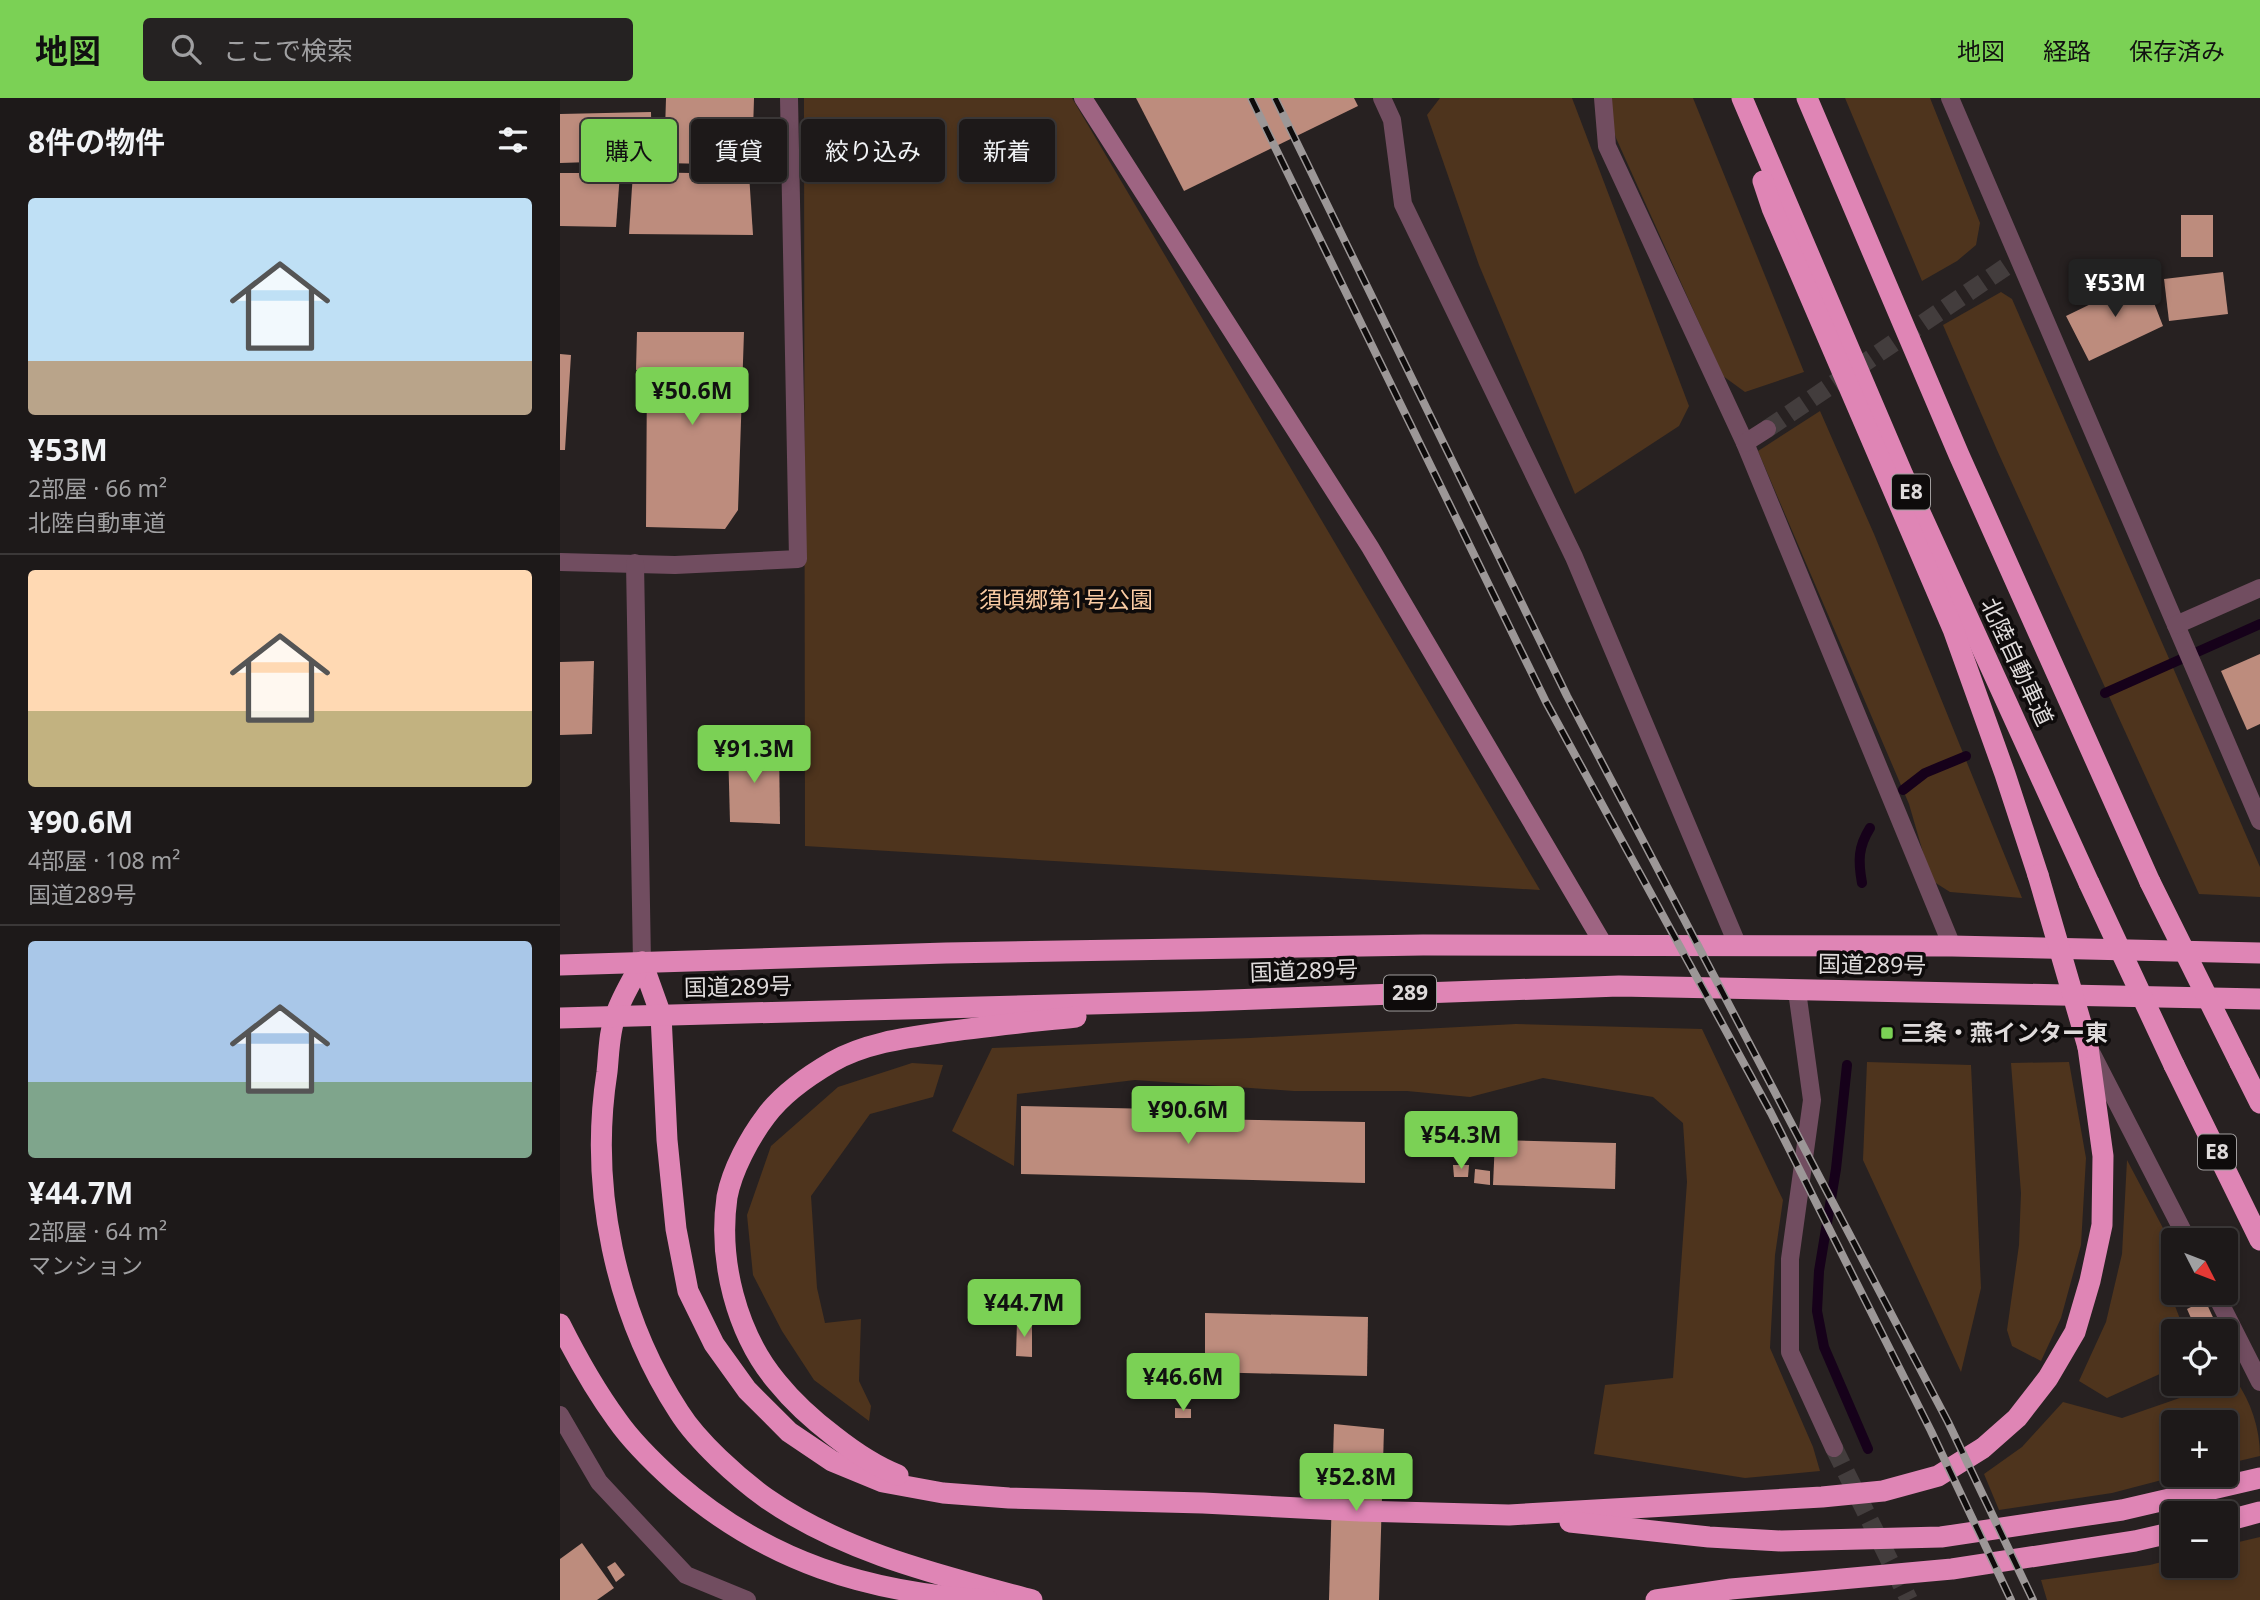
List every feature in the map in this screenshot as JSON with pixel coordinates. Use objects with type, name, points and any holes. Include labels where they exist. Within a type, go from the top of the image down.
[{"type":"highway","points":[[1509,1515],[1745,1502],[1883,1491],[1938,1476],[1983,1448],[2017,1418],[2048,1378],[2075,1332],[2102,1225],[2103,1156],[2088,1046],[2006,774],[1952,629],[1772,208],[1739,98]]},
{"type":"highway","name":"北陸自動車道","points":[[1739,98],[1903,475],[2089,883],[2260,1240]]},
{"type":"highway","name":"北陸自動車道","points":[[1807,98],[1954,442],[2150,882],[2260,1103]]},
{"type":"highway","name":"国道289号","points":[[560,965],[946,953],[1423,945],[1952,946],[2260,953]]},
{"type":"highway","points":[[642,962],[615,1015],[602,1104],[601,1173],[610,1235],[625,1299],[649,1360],[680,1414],[720,1460],[765,1497],[826,1534],[884,1558],[1032,1600]]},
{"type":"highway","points":[[642,962],[661,1015],[667,1140],[676,1229],[688,1291],[714,1344],[747,1390],[789,1432],[832,1461],[883,1482],[943,1493],[1009,1498],[1509,1515],[1721,1538],[1782,1541],[1941,1537],[2122,1510],[2260,1478]]},
{"type":"highway","name":"国道289号","points":[[560,1018],[1203,1001],[1619,986],[2260,999]]},
{"type":"highway","points":[[943,1493],[893,1474],[850,1448],[809,1417],[775,1380],[748,1337],[732,1294],[726,1246],[727,1196],[743,1153],[767,1114],[800,1083],[835,1060],[878,1044],[972,1028],[1203,1001]]},
{"type":"highway","points":[[2240,1063],[2260,1098]]},
{"type":"highway","points":[[560,1324],[583,1370],[618,1422],[651,1461],[693,1497],[738,1530],[791,1558],[841,1576],[894,1589],[988,1600]]},
{"type":"highway","points":[[2238,1518],[2260,1513]]},
{"type":"highway","points":[[1656,1600],[1731,1589],[1952,1569],[2161,1535]]},
{"type":"street","points":[[560,562],[675,565],[798,559],[789,98]]},
{"type":"street","points":[[1083,98],[1370,547],[1604,944]]},
{"type":"street","points":[[1382,98],[1392,120],[1404,204],[1574,557],[1738,946]]},
{"type":"street","points":[[1604,98],[1607,146],[1745,443],[1952,946]]},
{"type":"street","points":[[1950,98],[2015,262],[2260,821]]},
{"type":"street","points":[[1745,443],[1767,429]]},
{"type":"street","points":[[635,563],[642,962]]},
{"type":"street","points":[[2176,625],[2260,588]]},
{"type":"street","points":[[1797,991],[1812,1100],[1790,1259],[1790,1352],[1834,1448]]},
{"type":"street","points":[[2088,1046],[2181,1228]]},
{"type":"street","points":[[2221,1306],[2260,1382]]},
{"type":"street","points":[[560,1415],[599,1482],[686,1574],[747,1600]]},
{"type":"green space","name":"須頃郷第1号公園","points":[[804,98],[1072,98],[1540,890],[805,846],[804,182],[945,182],[945,119],[804,119]]},
{"type":"green space","points":[[1440,98],[1572,98],[1689,406],[1679,426],[1575,494],[1479,265],[1427,115]]},
{"type":"green space","points":[[1604,98],[1693,98],[1804,372],[1745,392],[1723,376],[1616,138]]},
{"type":"green space","points":[[1845,98],[1930,98],[1980,223],[1976,245],[1957,261],[1922,281]]},
{"type":"green space","points":[[2001,292],[2012,299],[2260,867],[2260,897],[2199,894],[1943,325]]},
{"type":"green space","points":[[1820,411],[1874,534],[2022,898],[1950,892],[1931,880],[1909,804],[1758,451]]},
{"type":"green space","points":[[1516,1024],[1702,1029],[1783,1200],[1775,1255],[1770,1348],[1813,1447],[1820,1471],[1745,1478],[1594,1454],[1605,1385],[1673,1378],[1687,1182],[1683,1123],[1653,1097],[1543,1078],[1470,1097],[1407,1091],[1294,1091],[1135,1080],[1017,1094],[1014,1166],[952,1131],[992,1048]]},
{"type":"green space","points":[[1867,1062],[1971,1065],[1981,1288],[1961,1372],[1863,1160]]},
{"type":"green space","points":[[2069,1062],[2086,1158],[2081,1245],[2061,1318],[2041,1361],[2012,1346],[2007,1330],[2019,1245],[2021,1193],[2011,1063]]},
{"type":"green space","points":[[912,1063],[943,1065],[933,1097],[870,1114],[811,1196],[817,1288],[825,1323],[861,1319],[859,1381],[871,1406],[869,1421],[814,1380],[782,1331],[753,1275],[747,1215],[771,1146],[838,1087]]},
{"type":"green space","points":[[2127,1160],[2163,1228],[2161,1306],[2175,1306],[2180,1319],[2161,1319],[2161,1373],[2107,1398],[2079,1381],[2106,1322],[2122,1254]]},
{"type":"green space","points":[[2238,1384],[2254,1416],[2260,1456],[2238,1461],[2238,1410],[2161,1410],[2161,1480],[2112,1493],[1999,1510],[1984,1474],[2022,1447],[2063,1402],[2122,1418],[2185,1396],[2238,1396]]},
{"type":"green space","points":[[2260,1537],[2260,1600],[2047,1600],[2041,1580],[2161,1562],[2161,1578],[2238,1578],[2238,1542]]},
{"type":"building","points":[[666,98],[754,98],[753,119],[691,119],[691,164],[677,163],[677,119],[665,119]]},
{"type":"building","points":[[1136,98],[1354,98],[1358,106],[1184,191]]},
{"type":"building","points":[[651,112],[651,119],[581,119],[581,162],[560,163],[560,114]]},
{"type":"building","points":[[560,173],[581,173],[581,182],[619,182],[616,227],[560,226]]},
{"type":"building","points":[[677,173],[691,173],[691,182],[750,182],[753,235],[629,234],[632,182],[677,182]]},
{"type":"building","points":[[2181,215],[2213,215],[2213,257],[2181,257]]},
{"type":"building","points":[[2223,272],[2228,314],[2169,321],[2164,279]]},
{"type":"building","points":[[2145,280],[2163,326],[2089,361],[2066,316],[2099,300],[2109,285],[2126,288]]},
{"type":"building","points":[[637,332],[744,332],[738,510],[725,529],[646,527],[647,369],[636,370]]},
{"type":"building","points":[[560,354],[571,355],[565,450],[560,450]]},
{"type":"building","points":[[2260,654],[2260,724],[2247,730],[2221,671]]},
{"type":"building","points":[[594,661],[592,734],[560,735],[560,662]]},
{"type":"building","points":[[779,746],[780,824],[730,822],[728,747]]},
{"type":"building","points":[[1021,1106],[1200,1110],[1201,1119],[1365,1122],[1365,1183],[1021,1174]]},
{"type":"building","points":[[1495,1140],[1616,1143],[1615,1189],[1493,1185]]},
{"type":"building","points":[[1453,1165],[1469,1165],[1468,1177],[1454,1177]]},
{"type":"building","points":[[1475,1169],[1490,1171],[1490,1185],[1474,1183]]},
{"type":"building","points":[[1018,1306],[1033,1308],[1032,1317],[1017,1316]]},
{"type":"building","points":[[2193,1306],[2208,1306],[2214,1319],[2191,1319],[2187,1309]]},
{"type":"building","points":[[1205,1313],[1368,1317],[1367,1376],[1205,1372]]},
{"type":"building","points":[[1032,1320],[1032,1357],[1016,1356],[1017,1321]]},
{"type":"building","points":[[1175,1408],[1191,1409],[1191,1418],[1175,1418]]},
{"type":"building","points":[[1334,1424],[1384,1429],[1379,1600],[1329,1600]]},
{"type":"building","points":[[582,1543],[614,1588],[597,1600],[560,1600],[560,1559]]},
{"type":"building","points":[[615,1562],[625,1575],[616,1582],[607,1567]]},
{"type":"waterway","points":[[2105,693],[2260,624]]},
{"type":"waterway","points":[[1903,790],[1925,773],[1966,756]]},
{"type":"waterway","points":[[1862,883],[1860,854],[1870,828]]},
{"type":"waterway","points":[[1847,1065],[1836,1169],[1819,1271],[1817,1311],[1824,1347],[1868,1449]]},
{"type":"tunnel","points":[[1767,429],[2010,264]]},
{"type":"tunnel","points":[[1834,1448],[1909,1600]]},
{"type":"railway","points":[[1251,98],[1546,702],[1771,1113],[1931,1431],[2011,1600]]},
{"type":"railway","points":[[1275,98],[1567,696],[1948,1422],[2033,1600]]},
{"type":"place","name":"三条・燕インター東","points":[[1887,1033]]}]
